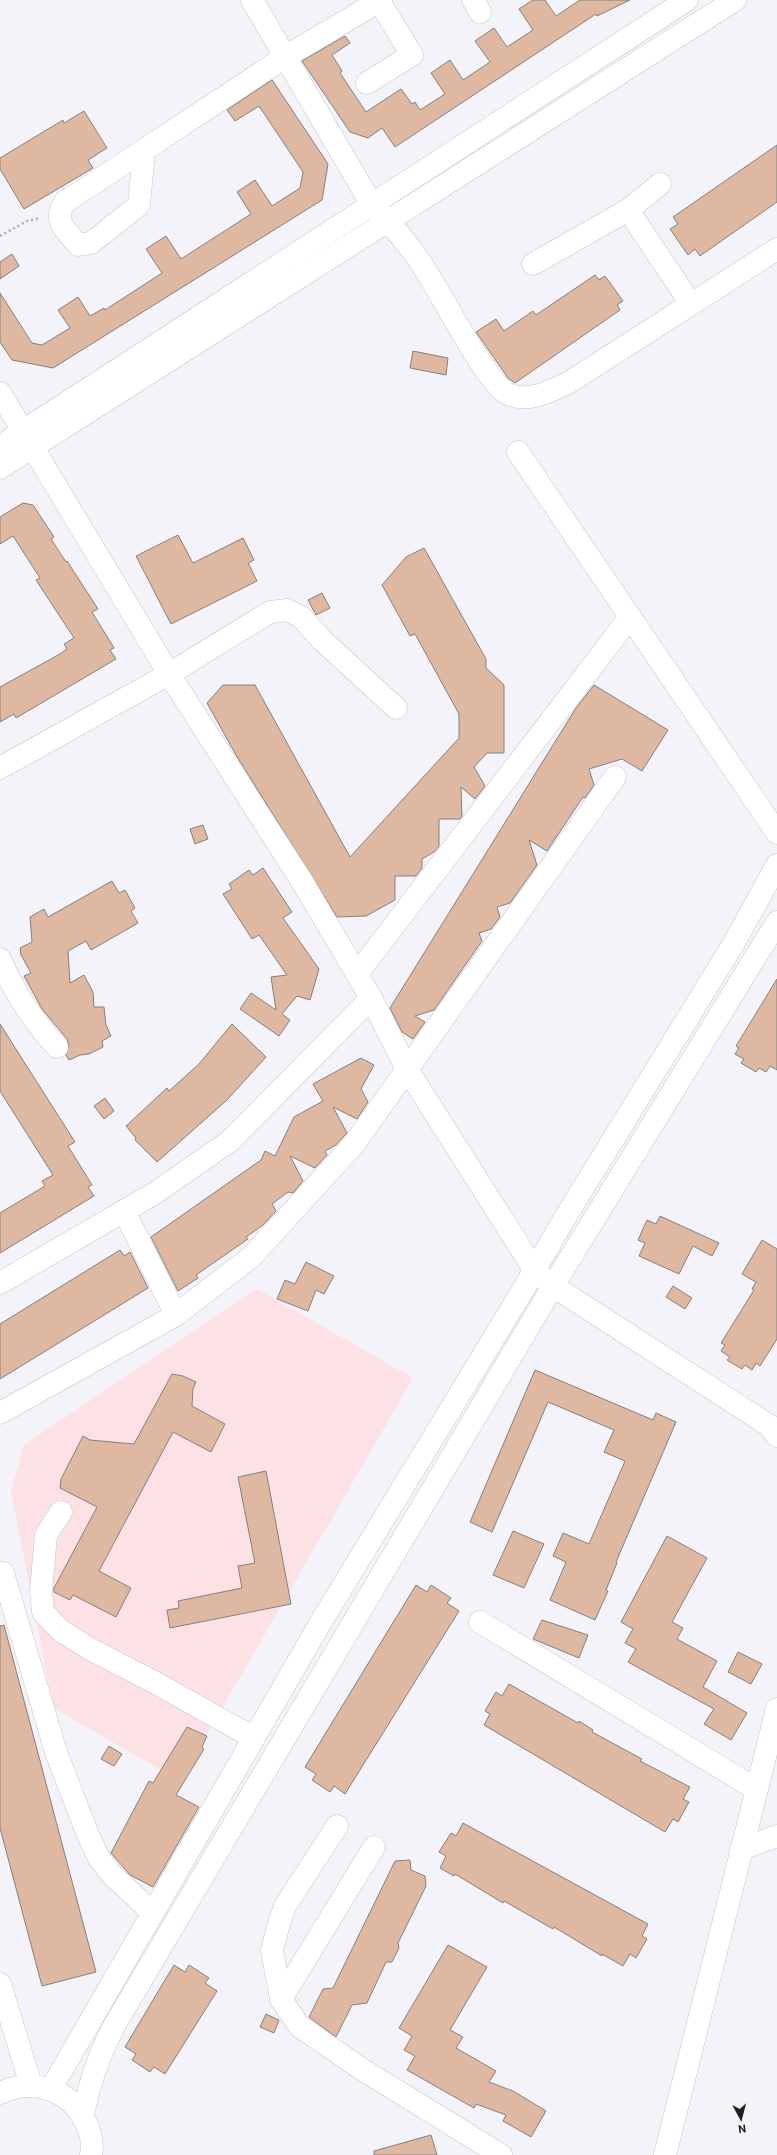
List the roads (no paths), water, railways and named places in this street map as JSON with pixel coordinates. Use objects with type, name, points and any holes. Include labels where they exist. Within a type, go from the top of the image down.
[{"type":"street","points":[[252,0],[372,204],[388,221],[424,267],[490,378],[506,394],[526,399],[543,394],[568,383],[777,249]]},
{"type":"street","points":[[0,468],[28,440],[372,204],[687,0]]},
{"type":"street","points":[[0,446],[28,440],[388,221],[735,0]]},
{"type":"street","points":[[144,150],[139,205],[91,243],[78,245],[60,222],[59,215],[65,202],[285,57],[380,1],[412,56],[367,83]]},
{"type":"street","points":[[533,264],[628,210],[660,184]]},
{"type":"street","points":[[628,210],[691,304]]},
{"type":"street","points":[[0,393],[169,674],[303,883],[371,998],[407,1069],[535,1271],[553,1286],[770,1426],[777,1436]]},
{"type":"street","points":[[518,452],[777,833]]},
{"type":"street","points":[[0,768],[169,674],[270,612],[288,610],[301,617],[322,640],[396,708]]},
{"type":"street","points":[[357,974],[630,617]]},
{"type":"street","points":[[0,1413],[176,1315],[251,1257],[354,1144],[614,777]]},
{"type":"street","points":[[41,2087],[153,1913],[321,1622],[535,1271],[566,1216],[734,943],[777,865]]},
{"type":"street","points":[[83,2115],[88,2085],[100,2054],[114,2026],[553,1286],[777,922]]},
{"type":"street","points":[[0,959],[6,973],[45,1034],[57,1047]]},
{"type":"street","points":[[0,1283],[155,1192],[230,1141],[371,998]]},
{"type":"street","points":[[124,1211],[176,1315]]},
{"type":"street","points":[[61,1512],[46,1535],[41,1591],[43,1612],[60,1630],[90,1649],[154,1682],[254,1738]]},
{"type":"street","points":[[1,1568],[56,1752],[88,1835],[100,1858],[112,1874],[153,1913]]},
{"type":"street","points":[[480,1622],[756,1789]]},
{"type":"street","points":[[665,2155],[777,1709]]},
{"type":"street","points":[[337,1826],[285,1906],[278,1927],[272,1950],[281,1999],[299,2026],[360,2068],[501,2155]]},
{"type":"street","points":[[741,1850],[777,1836]]},
{"type":"street","points":[[281,1999],[374,1847]]},
{"type":"street","points":[[0,1984],[41,2087]]},
{"type":"street","points":[[0,2092],[12,2087],[41,2087],[69,2099],[83,2115],[90,2133],[91,2155]]}]
